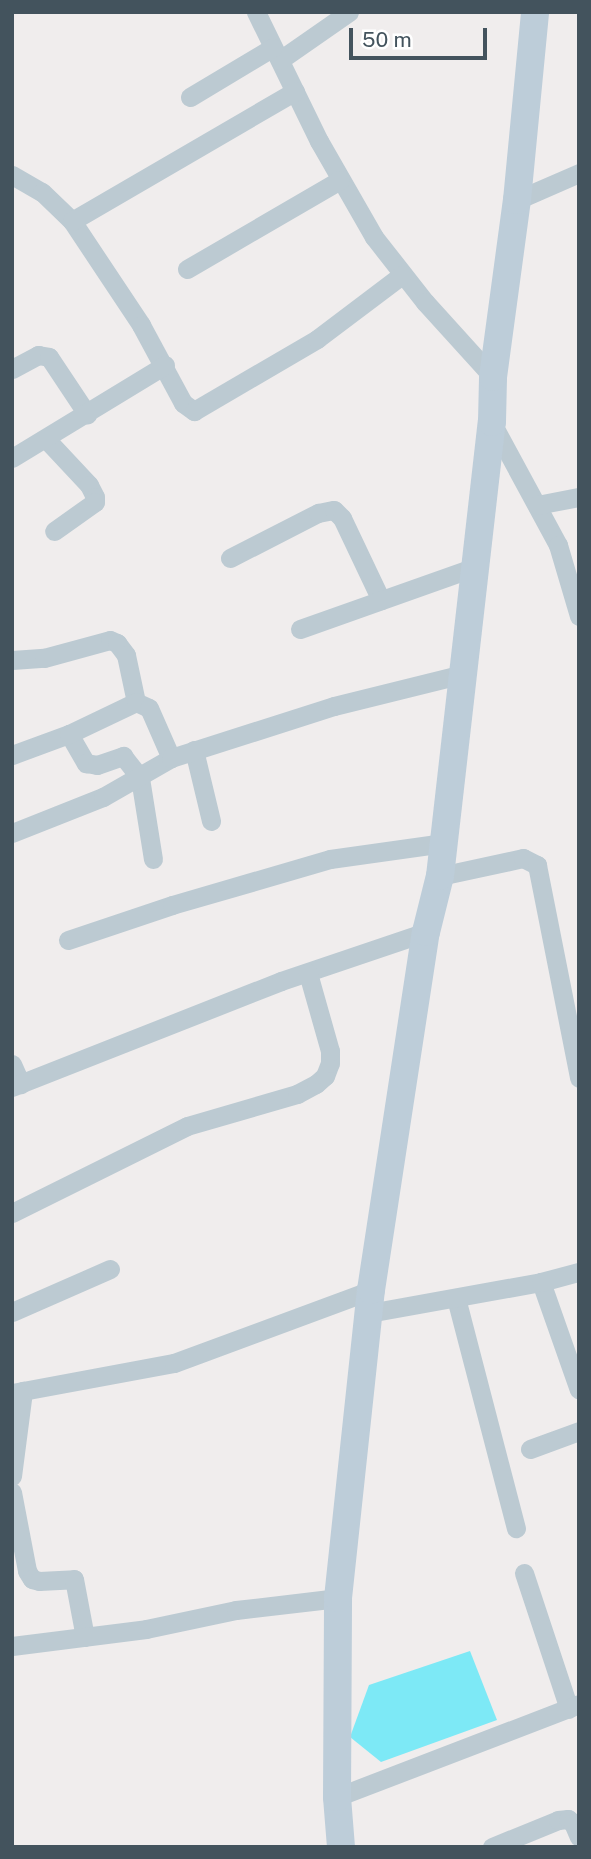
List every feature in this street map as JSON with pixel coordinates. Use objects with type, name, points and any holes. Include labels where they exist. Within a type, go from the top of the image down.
[{"type":"main road","points":[[341,1847],[337,1797],[338,1598],[370,1301],[426,932],[440,876],[492,422],[493,377],[517,200],[535,12]]},
{"type":"street","points":[[256,12],[340,180],[374,237],[402,275],[493,377]]},
{"type":"street","points":[[190,97],[276,54],[349,12]]},
{"type":"street","points":[[72,221],[295,91]]},
{"type":"street","points":[[517,200],[579,173]]},
{"type":"street","points":[[12,175],[42,192],[72,221],[165,365],[187,409],[202,408],[317,340],[402,275]]},
{"type":"street","points":[[187,269],[340,180]]},
{"type":"street","points":[[12,369],[38,355],[49,357],[87,414]]},
{"type":"street","points":[[12,458],[165,365]]},
{"type":"street","points":[[492,422],[565,561],[579,616]]},
{"type":"street","points":[[46,439],[89,485],[95,498],[95,502],[54,531]]},
{"type":"street","points":[[537,505],[579,497]]},
{"type":"street","points":[[230,558],[318,513],[334,510],[342,518],[381,600]]},
{"type":"street","points":[[300,629],[475,567]]},
{"type":"street","points":[[12,660],[44,658],[110,640],[117,643],[126,655],[136,702]]},
{"type":"street","points":[[12,833],[103,797],[171,758],[334,706],[463,674]]},
{"type":"street","points":[[12,755],[69,734],[136,702]]},
{"type":"street","points":[[136,702],[149,708],[171,758]]},
{"type":"street","points":[[69,734],[86,763],[97,765],[122,757],[128,759],[140,778],[153,859]]},
{"type":"street","points":[[194,750],[211,821]]},
{"type":"street","points":[[68,940],[172,905],[330,859],[444,843]]},
{"type":"street","points":[[440,876],[523,858],[537,865],[579,1078]]},
{"type":"street","points":[[12,1064],[17,1086],[308,973],[426,932]]},
{"type":"street","points":[[12,1213],[187,1126],[297,1094],[316,1084],[325,1076],[330,1063],[330,1051],[308,973]]},
{"type":"street","points":[[12,1312],[110,1269]]},
{"type":"street","points":[[12,1476],[18,1392],[174,1363],[370,1301],[456,1298],[579,1272]]},
{"type":"street","points":[[541,1282],[579,1390]]},
{"type":"street","points":[[456,1298],[516,1528]]},
{"type":"street","points":[[530,1449],[579,1432]]},
{"type":"street","points":[[12,1492],[27,1571],[32,1579],[39,1581],[74,1579],[85,1637]]},
{"type":"street","points":[[337,1797],[574,1707],[524,1573]]},
{"type":"street","points":[[12,1646],[146,1629],[236,1610],[338,1598]]},
{"type":"street","points":[[492,1847],[558,1820],[568,1819],[573,1823],[579,1837]]},
{"type":"water","points":[[470,1651],[497,1720],[381,1762],[350,1737],[369,1685]]}]
